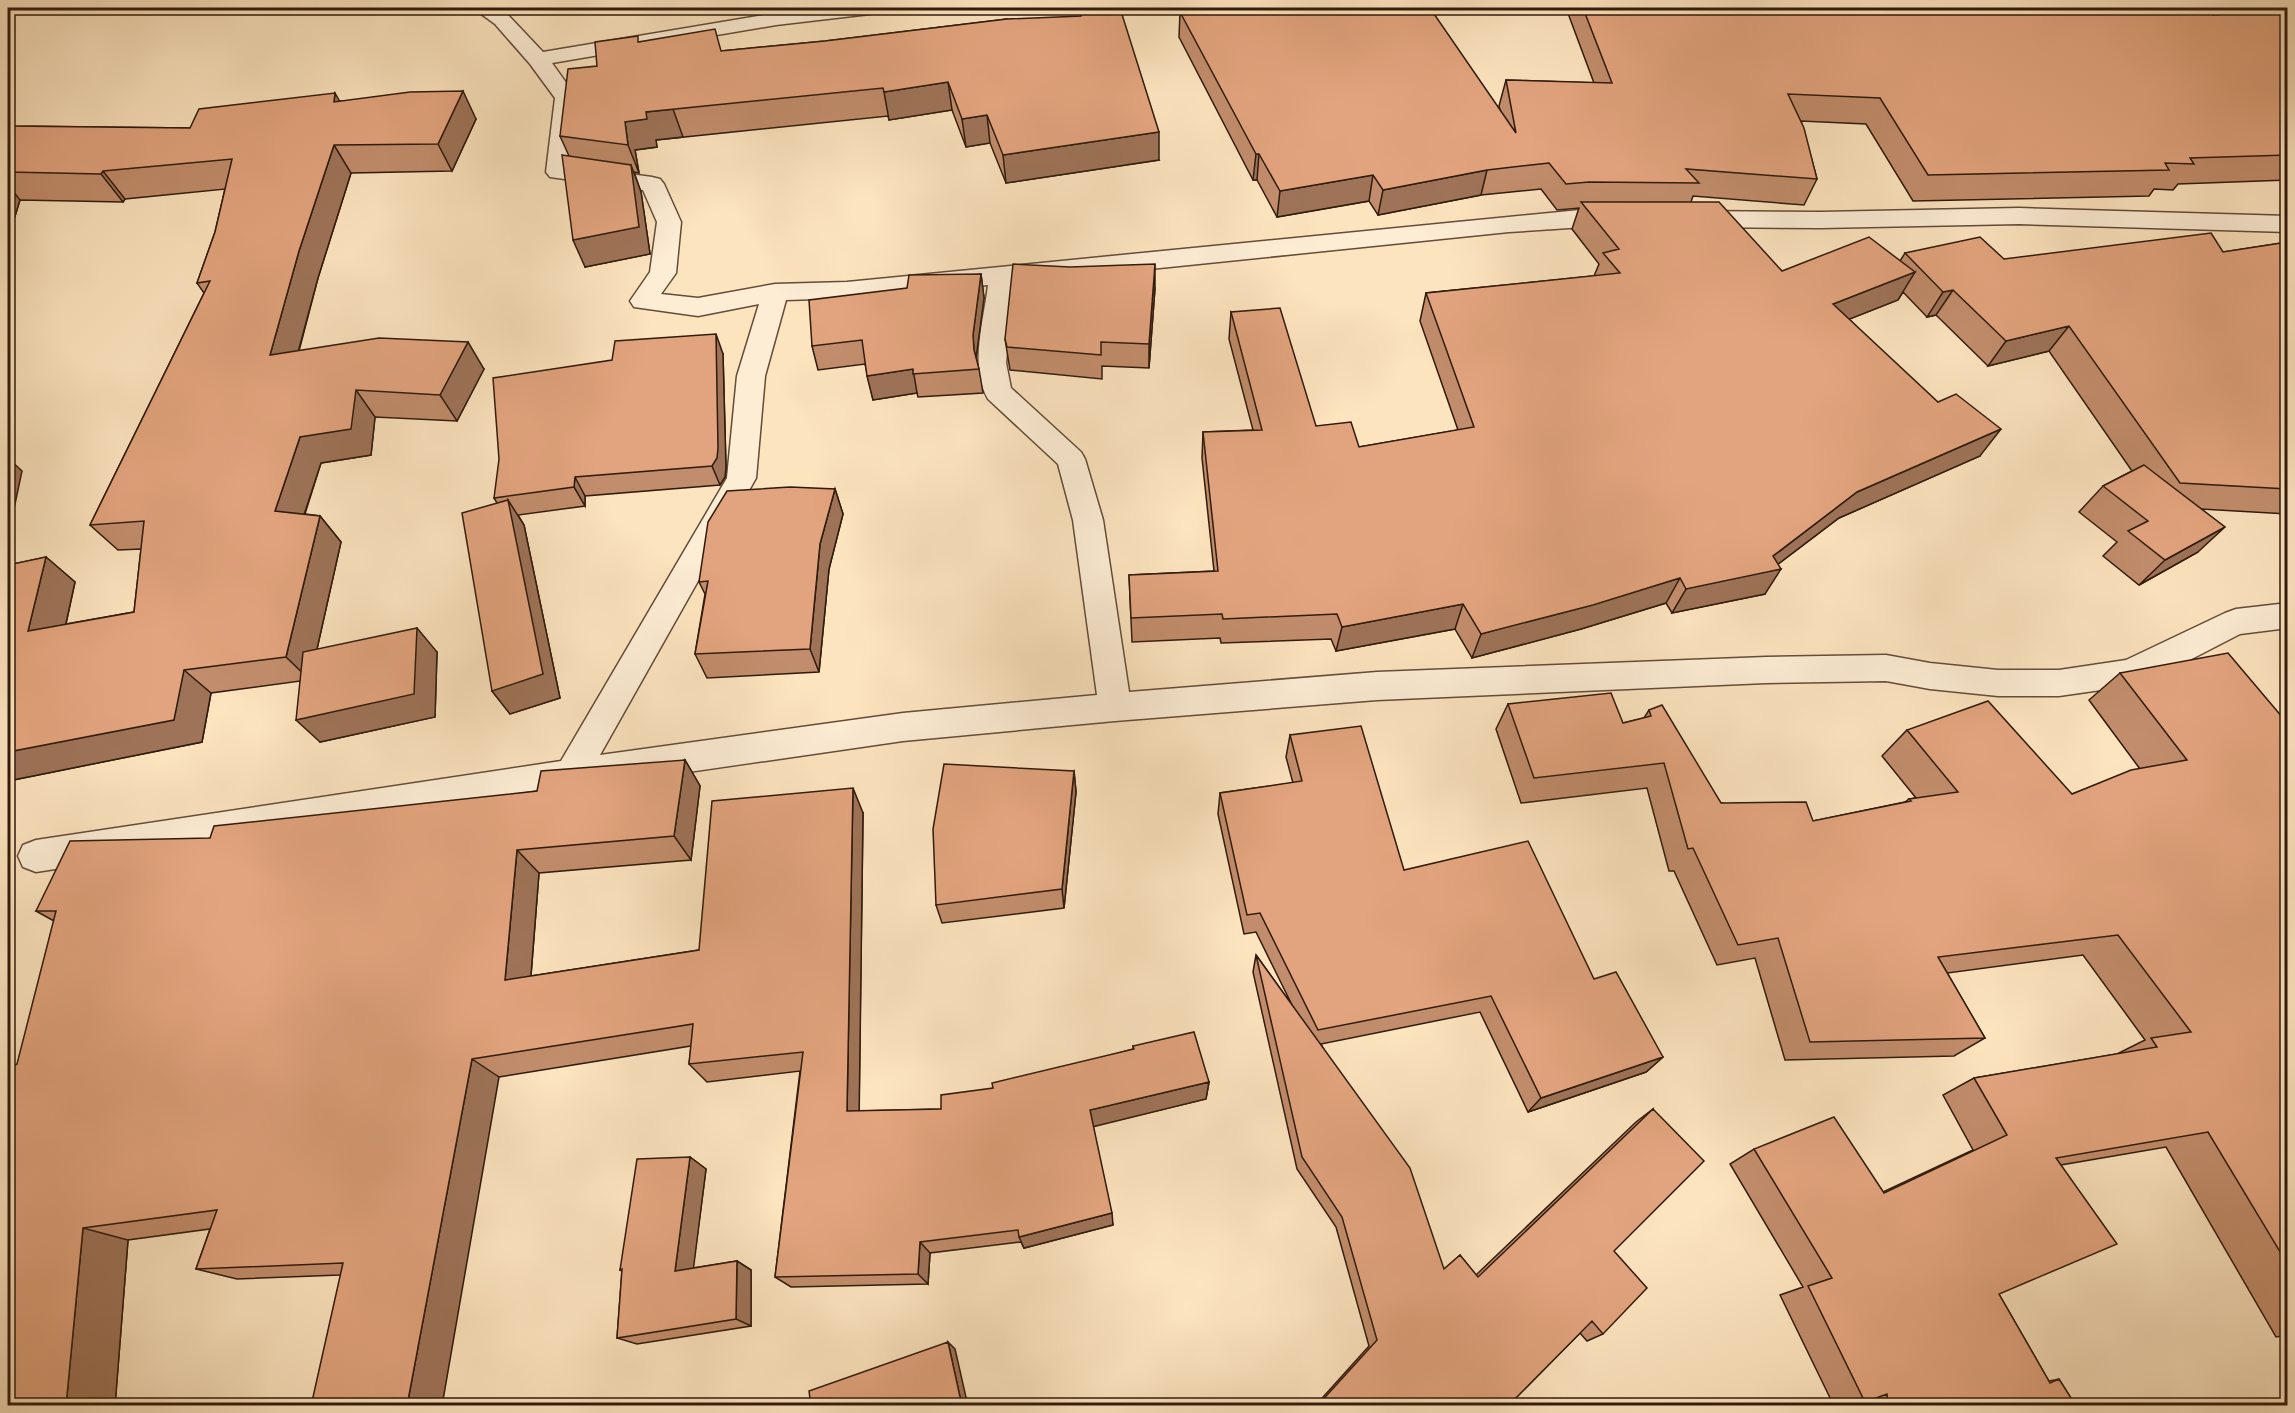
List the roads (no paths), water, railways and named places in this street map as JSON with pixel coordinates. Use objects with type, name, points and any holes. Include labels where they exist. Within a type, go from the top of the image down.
[{"type":"street","points":[[483,8],[502,20],[538,59],[566,98],[558,172],[652,184],[669,222],[663,273],[643,301],[698,307],[775,292],[847,291],[1002,277],[1580,218],[1821,220],[2019,216],[2288,224]]},
{"type":"street","points":[[538,59],[776,19],[870,8]]},
{"type":"street","points":[[1002,277],[992,363],[998,392],[1071,459],[1088,520],[1115,707]]},
{"type":"street","points":[[571,774],[741,478],[751,376],[775,292]]},
{"type":"street","points":[[36,856],[571,774],[903,727],[1115,707],[1377,686],[1766,670],[1886,668],[1930,676],[1998,683],[2059,683],[2129,673],[2169,656],[2202,637],[2236,622],[2288,615]]}]
